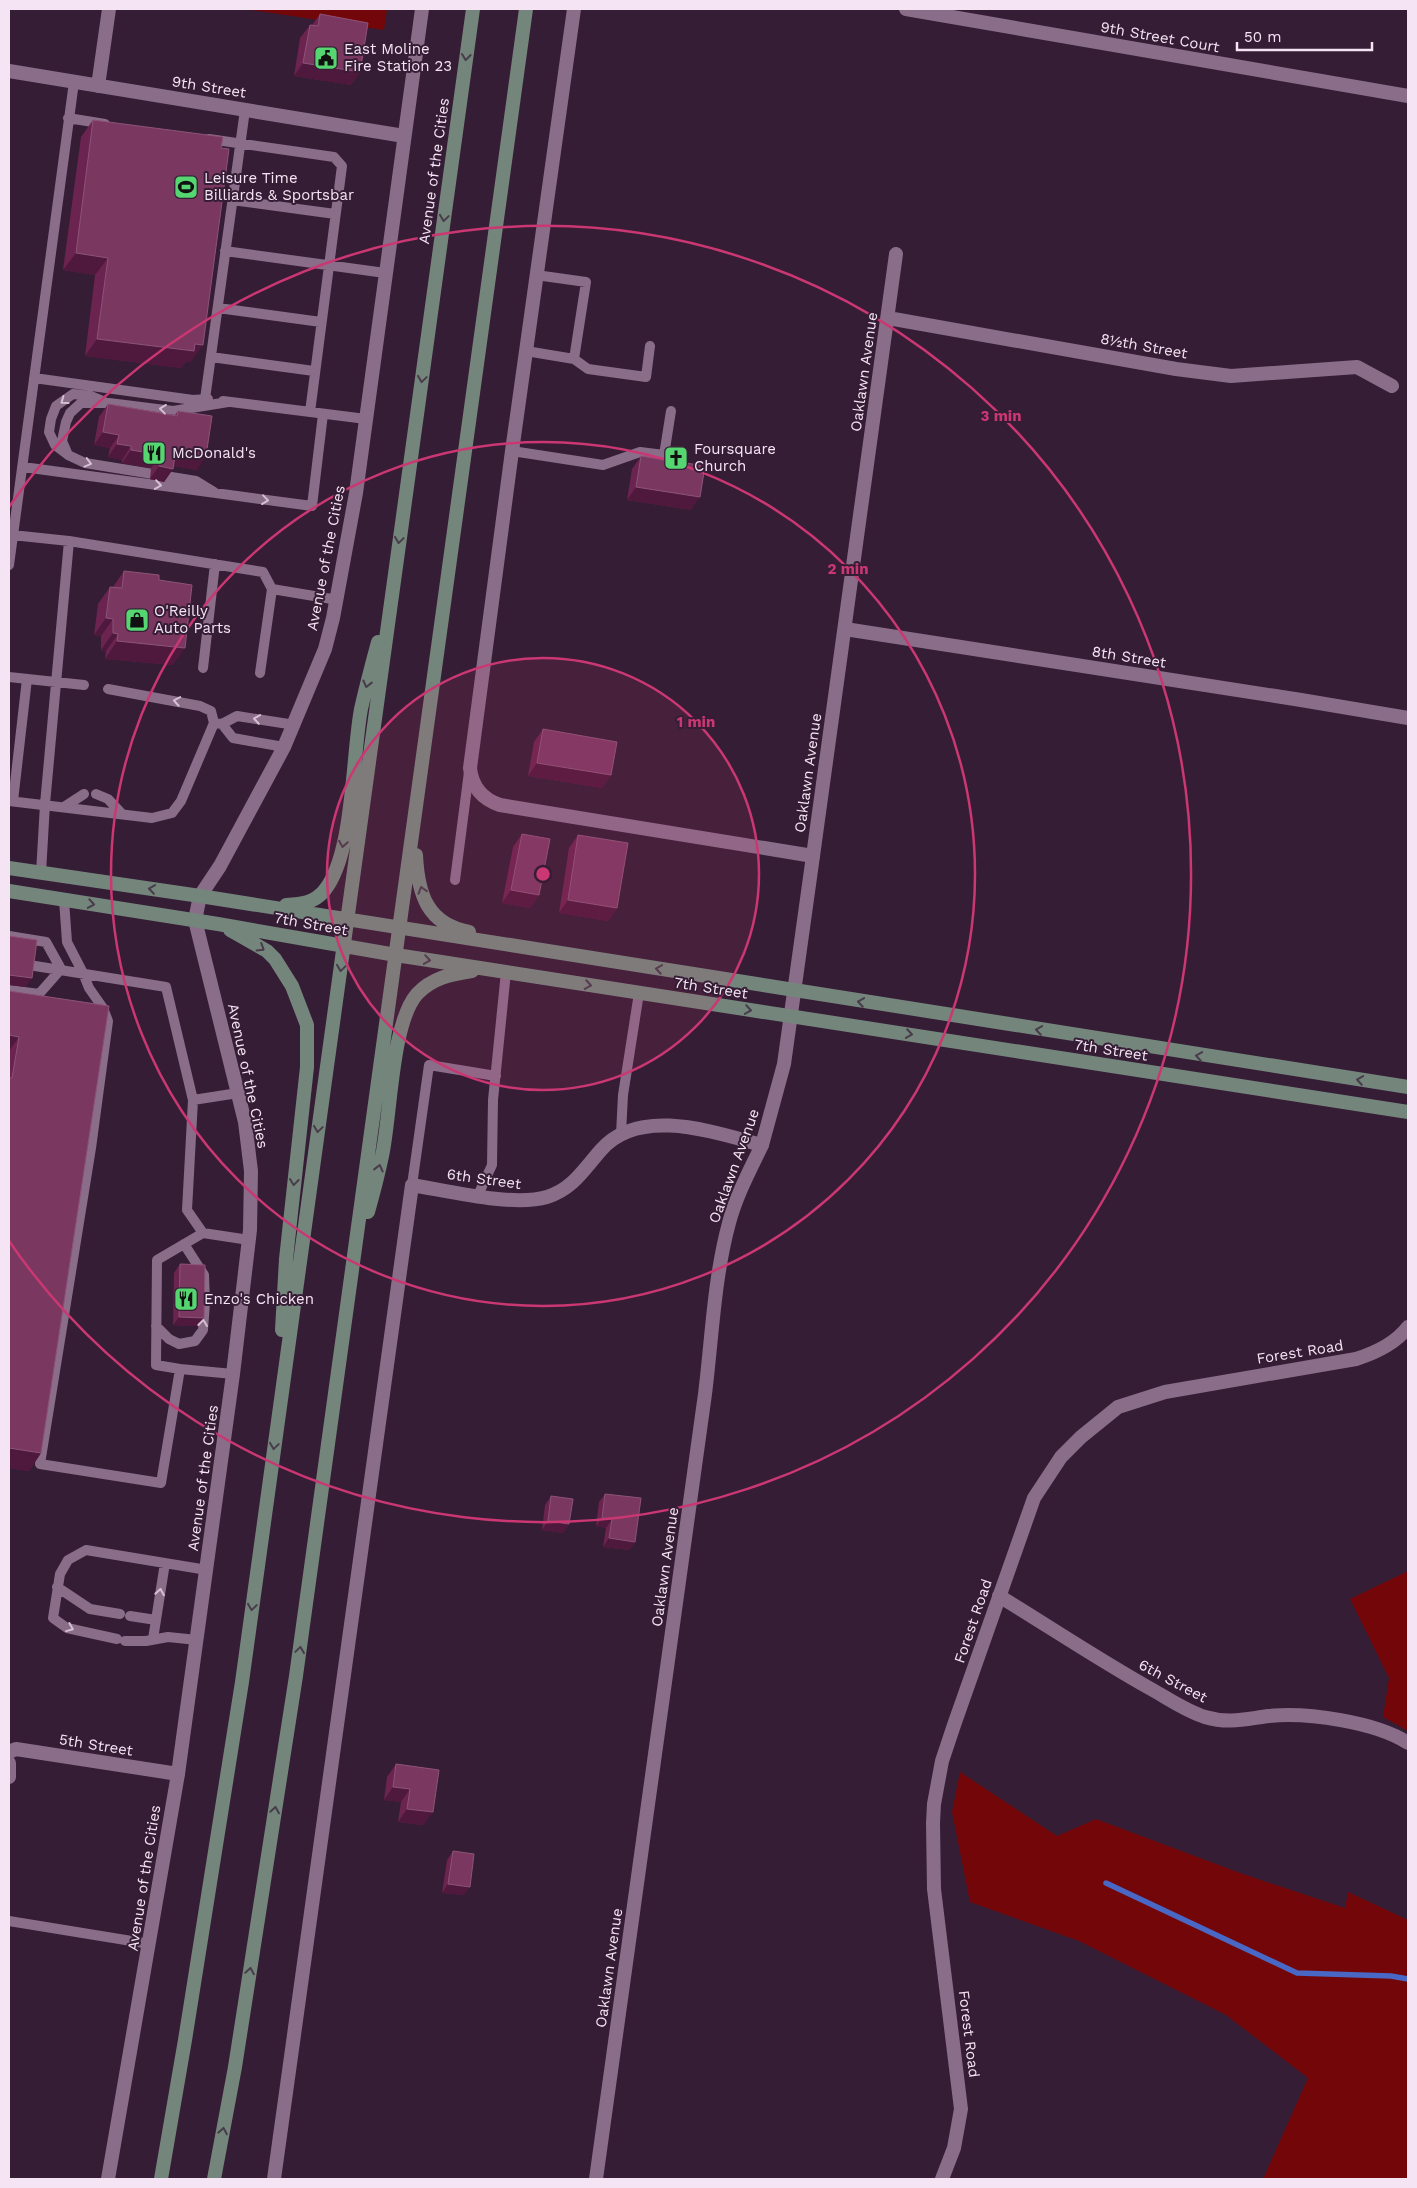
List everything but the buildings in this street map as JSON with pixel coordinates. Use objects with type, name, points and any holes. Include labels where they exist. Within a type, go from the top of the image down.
[{"type":"main road","name":"Avenue of the Cities","points":[[161,2179],[242,1682],[473,9]]},
{"type":"main road","points":[[214,2179],[235,2067],[296,1676],[526,9]]},
{"type":"main road","points":[[267,908],[309,903],[318,898],[330,882],[341,858],[361,710],[396,568]]},
{"type":"main road","points":[[414,823],[417,874],[427,907],[438,918],[460,930],[536,950]]},
{"type":"main road","name":"7th Street","points":[[9,868],[200,896],[399,929],[1408,1087]]},
{"type":"main road","name":"7th Street","points":[[9,891],[195,920],[344,947],[1408,1112]]},
{"type":"main road","points":[[218,924],[267,951],[275,959],[292,986],[307,1025],[307,1067],[286,1259],[278,1421]]},
{"type":"main road","points":[[351,1283],[382,1156],[404,1016],[416,995],[437,978],[485,969]]},
{"type":"street","points":[[98,86],[109,9]]},
{"type":"street","name":"Avenue of the Cities","points":[[108,2179],[178,1774],[250,1240],[251,1171],[245,1122],[195,920],[200,896],[224,858],[295,725],[325,649],[338,600],[356,493],[422,9]]},
{"type":"street","points":[[574,9],[512,451],[470,768],[471,779],[476,789],[492,802],[500,805],[814,856]]},
{"type":"street","name":"9th Street Court","points":[[906,9],[1408,96]]},
{"type":"street","name":"9th Street","points":[[9,71],[404,136]]},
{"type":"street","name":"Oaklawn Avenue","points":[[596,2179],[705,1394],[721,1262],[734,1207],[762,1145],[784,1064],[896,254]]},
{"type":"street","name":"8½th Street","points":[[888,318],[1231,376],[1357,367],[1392,386]]},
{"type":"street","name":"8th Street","points":[[845,629],[1408,718]]},
{"type":"street","name":"6th Street","points":[[412,1185],[524,1202],[549,1196],[563,1190],[576,1181],[601,1150],[621,1134],[647,1125],[684,1128],[720,1134],[762,1145]]},
{"type":"street","points":[[274,2179],[412,1185]]},
{"type":"street","name":"Forest Road","points":[[942,2179],[954,2148],[961,2109],[934,1889],[934,1804],[942,1761],[1038,1490],[1061,1457],[1080,1437],[1118,1407],[1165,1392],[1356,1359],[1373,1354],[1390,1344],[1408,1327]]},
{"type":"street","name":"6th Street","points":[[999,1596],[1105,1663],[1187,1710],[1205,1717],[1242,1721],[1270,1716],[1346,1721],[1369,1726],[1408,1744]]},
{"type":"street","name":"5th Street","points":[[9,1752],[16,1749],[178,1774]]},
{"type":"street","points":[[9,1763],[9,1777]]},
{"type":"lane","points":[[9,564],[74,82]]},
{"type":"lane","points":[[205,399],[245,110]]},
{"type":"lane","points":[[68,118],[116,125]]},
{"type":"lane","points":[[202,138],[334,157],[342,166],[310,412]]},
{"type":"lane","points":[[232,200],[335,214]]},
{"type":"lane","points":[[225,251],[385,273]]},
{"type":"lane","points":[[536,275],[586,282],[574,359]]},
{"type":"lane","points":[[218,308],[321,322]]},
{"type":"lane","points":[[526,351],[574,359],[588,369],[646,377],[650,346]]},
{"type":"lane","points":[[211,357],[314,371]]},
{"type":"lane","points":[[34,378],[193,400],[205,399],[366,419]]},
{"type":"lane","points":[[109,403],[91,396],[73,394],[56,406],[50,418],[49,432],[55,445],[68,455],[85,463],[196,481],[217,494]]},
{"type":"lane","points":[[68,455],[62,441],[70,413],[82,403],[109,403],[173,410],[228,402]]},
{"type":"lane","points":[[512,451],[603,465],[640,452],[664,455],[671,411]]},
{"type":"lane","points":[[22,467],[312,506],[323,414]]},
{"type":"lane","points":[[12,535],[69,541],[263,572],[272,589],[260,673]]},
{"type":"lane","points":[[41,873],[45,804],[69,541]]},
{"type":"lane","points":[[204,668],[215,564]]},
{"type":"lane","points":[[272,589],[338,600]]},
{"type":"lane","points":[[9,677],[84,685]]},
{"type":"lane","points":[[27,679],[11,801],[152,818],[172,813],[181,801],[218,724],[237,716],[295,725]]},
{"type":"lane","points":[[108,689],[200,706],[211,711],[218,724],[233,738],[284,747]]},
{"type":"lane","points":[[455,880],[470,768]]},
{"type":"lane","points":[[64,807],[84,794]]},
{"type":"lane","points":[[96,794],[108,799],[122,814]]},
{"type":"lane","points":[[64,900],[67,942],[89,988],[104,1008],[108,1021],[91,1148],[40,1464],[160,1483],[180,1369]]},
{"type":"lane","points":[[9,936],[46,942],[61,969]]},
{"type":"lane","points":[[29,965],[83,972],[166,987],[193,1100],[187,1210],[203,1233]]},
{"type":"lane","points":[[9,990],[39,994],[61,969]]},
{"type":"lane","points":[[478,1195],[492,1165],[496,1076],[506,972]]},
{"type":"lane","points":[[621,1134],[623,1094],[639,993]]},
{"type":"lane","points":[[412,1185],[429,1065],[496,1076]]},
{"type":"lane","points":[[193,1100],[238,1093]]},
{"type":"lane","points":[[233,1374],[156,1365],[157,1260],[203,1233],[250,1240]]},
{"type":"lane","points":[[156,1326],[169,1339],[180,1344],[195,1340],[203,1330],[205,1303],[204,1275],[184,1244]]},
{"type":"lane","points":[[197,1640],[168,1637],[153,1640],[121,1640],[66,1628],[53,1618],[57,1587],[60,1574],[68,1560],[86,1550],[207,1570]]},
{"type":"lane","points":[[153,1640],[165,1563]]},
{"type":"lane","points":[[57,1587],[90,1609],[156,1620]]},
{"type":"lane","points":[[9,1920],[150,1944]]},
{"type":"shaded area","points":[[245,9],[387,9],[384,30]]},
{"type":"shaded area","points":[[1408,1571],[1408,1731],[1383,1717],[1389,1678],[1350,1599]]},
{"type":"shaded area","points":[[960,1772],[1057,1836],[1096,1819],[1240,1873],[1345,1908],[1348,1892],[1408,1920],[1408,2179],[1263,2179],[1308,2078],[1226,2015],[1079,1941],[970,1902],[952,1812]]},
{"type":"waterway","points":[[1106,1883],[1297,1973],[1391,1976],[1408,1979]]},
{"type":"place","name":"East Moline Fire Station 23","points":[[326,58]]},
{"type":"place","name":"Leisure Time Billiards & Sportsbar","points":[[186,187]]},
{"type":"place","name":"McDonald's","points":[[154,453]]},
{"type":"place","name":"Foursquare Church","points":[[676,458]]},
{"type":"place","name":"O'Reilly Auto Parts","points":[[137,620]]},
{"type":"place","name":"Enzo's Chicken","points":[[186,1299]]}]
